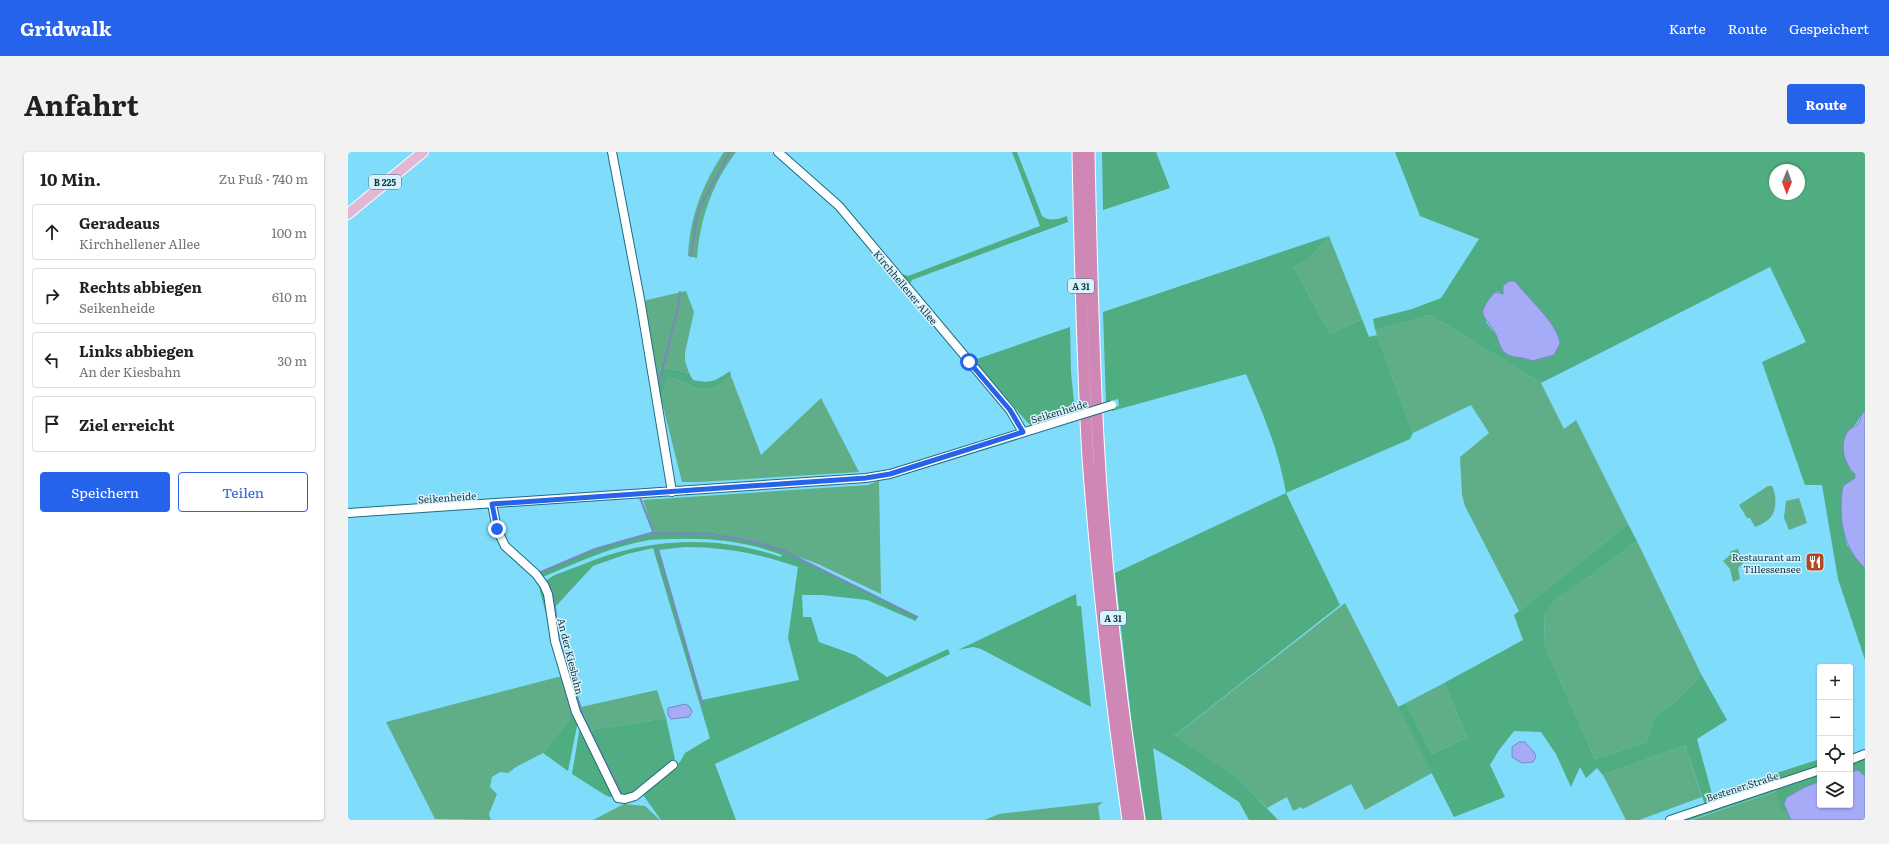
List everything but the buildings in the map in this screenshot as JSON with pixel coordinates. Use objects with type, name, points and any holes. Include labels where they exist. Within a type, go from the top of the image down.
[{"type":"highway","name":"A 31","points":[[1078,152],[1081,314],[1088,458],[1100,601],[1128,820]]},
{"type":"highway","name":"A 31","points":[[1089,152],[1092,314],[1099,456],[1120,682],[1139,820]]},
{"type":"main road","name":"B 225","points":[[348,214],[423,152]]},
{"type":"street","points":[[612,152],[640,299],[672,492]]},
{"type":"street","name":"Kirchhellener Allee","points":[[778,152],[839,206],[1010,410],[1023,432]]},
{"type":"street","name":"Seikenheide","points":[[348,513],[672,492],[881,476],[1112,405]]},
{"type":"street","name":"An der Kiesbahn","points":[[492,504],[497,529],[505,546],[536,574],[544,585],[548,594],[555,641],[576,712],[618,798],[625,799],[635,796],[673,765]]},
{"type":"street","points":[[1853,759],[1865,754]]},
{"type":"street","name":"Bestener Straße","points":[[1670,820],[1817,771]]},
{"type":"green space","points":[[724,152],[736,152],[720,177],[709,202],[701,229],[697,258],[688,256],[691,228],[698,202],[709,177]]},
{"type":"green space","points":[[1012,152],[1017,152],[1042,216],[1048,219],[1057,219],[1067,216],[1068,222],[912,280],[910,284],[902,274],[908,276],[1040,226]]},
{"type":"green space","points":[[1102,152],[1156,152],[1170,188],[1103,210]]},
{"type":"green space","points":[[1395,152],[1865,152],[1865,411],[1855,425],[1849,430],[1850,470],[1855,474],[1855,478],[1843,486],[1841,503],[1842,525],[1847,545],[1865,568],[1865,660],[1838,579],[1822,485],[1805,485],[1762,362],[1806,342],[1770,267],[1541,383],[1430,315],[1375,329],[1373,319],[1412,309],[1441,298],[1479,239],[1420,216]],"holes":[[[1509,281],[1515,281],[1548,319],[1558,336],[1560,344],[1541,358],[1532,361],[1503,351],[1497,336],[1486,322],[1497,291],[1503,294],[1503,286]]]},
{"type":"green space","points":[[1329,236],[1362,319],[1330,334],[1294,267],[1309,259]]},
{"type":"green space","points":[[1329,236],[1309,259],[1294,267],[1330,334],[1362,319],[1369,337],[1377,335],[1413,433],[1410,439],[1286,493],[1275,447],[1246,374],[1112,411],[1112,408],[1119,406],[1118,399],[1106,402],[1103,312]]},
{"type":"green space","points":[[686,291],[694,312],[685,353],[685,361],[689,373],[661,367],[658,380],[643,303],[647,300]]},
{"type":"green space","points":[[1430,315],[1541,383],[1564,429],[1576,420],[1628,524],[1519,611],[1465,506],[1462,495],[1460,457],[1489,433],[1471,405],[1413,433],[1375,329]]},
{"type":"green space","points":[[1070,327],[1071,372],[1075,412],[1032,426],[974,360]]},
{"type":"green space","points":[[661,367],[689,373],[693,380],[704,382],[713,381],[730,371],[731,376],[715,387],[707,389],[696,388],[674,378],[668,377],[661,398],[658,380]]},
{"type":"green space","points":[[731,376],[761,455],[821,398],[859,472],[682,482],[661,398],[668,377],[674,378],[696,388],[707,389],[715,387]]},
{"type":"green space","points":[[879,481],[881,594],[818,564],[756,541],[712,534],[654,534],[643,500],[868,485]]},
{"type":"green space","points":[[1768,486],[1772,486],[1775,494],[1774,512],[1768,520],[1755,527],[1750,518],[1747,518],[1739,505]]},
{"type":"green space","points":[[1286,493],[1340,605],[1174,736],[1239,779],[1278,820],[1249,820],[1239,802],[1184,766],[1153,748],[1162,820],[1146,820],[1132,726],[1115,573]]},
{"type":"green space","points":[[1799,498],[1807,523],[1789,530],[1784,518],[1786,501]]},
{"type":"green space","points":[[1628,524],[1637,541],[1586,579],[1555,598],[1544,615],[1545,646],[1595,759],[1646,742],[1655,716],[1674,702],[1701,674],[1727,720],[1697,739],[1712,794],[1817,760],[1817,767],[1705,805],[1685,745],[1603,775],[1597,768],[1586,778],[1580,767],[1571,787],[1556,754],[1541,732],[1514,731],[1499,750],[1490,765],[1505,797],[1454,817],[1398,707],[1406,703],[1432,754],[1467,737],[1444,683],[1523,640],[1514,615]]},
{"type":"green space","points":[[686,533],[733,537],[782,550],[917,617],[916,621],[867,600],[822,595],[802,595],[803,617],[811,617],[819,642],[855,655],[887,677],[948,649],[950,654],[715,764],[736,820],[661,820],[641,792],[680,762],[685,753],[710,738],[653,548],[627,554],[593,566],[555,607],[553,593],[548,584],[553,597],[559,641],[583,718],[620,792],[590,730],[666,718],[675,759],[638,792],[622,797],[582,722],[560,656],[546,581],[557,574],[604,557],[654,545],[679,542],[705,542],[730,545],[781,557],[782,555],[743,544],[717,540],[663,539],[636,543],[609,550],[545,576],[541,577],[537,573],[594,550],[651,534]],"holes":[[[700,547],[743,552],[770,558],[798,567],[788,638],[799,680],[702,700],[703,705],[658,550]]]},
{"type":"green space","points":[[1637,541],[1701,674],[1674,702],[1655,716],[1646,742],[1595,759],[1545,646],[1544,615],[1554,598],[1586,579]]},
{"type":"green space","points":[[1738,549],[1743,563],[1738,568],[1740,579],[1733,582],[1730,569],[1723,561],[1730,555],[1731,551]]},
{"type":"green space","points":[[543,586],[578,721],[568,771],[543,753],[573,714],[539,587]]},
{"type":"green space","points":[[1076,594],[1077,606],[1081,606],[1091,707],[981,649],[973,647],[958,650]]},
{"type":"green space","points":[[1345,603],[1432,773],[1365,810],[1351,784],[1303,809],[1301,807],[1293,811],[1287,797],[1267,808],[1239,779],[1173,737]]},
{"type":"green space","points":[[562,676],[573,714],[543,753],[516,767],[508,773],[500,772],[492,777],[490,787],[497,794],[489,814],[491,820],[435,819],[386,722]]},
{"type":"green space","points":[[1444,683],[1467,737],[1432,754],[1406,703]]},
{"type":"green space","points":[[657,690],[666,718],[590,730],[581,707]]},
{"type":"green space","points":[[580,726],[614,796],[610,797],[605,795],[572,774]]},
{"type":"green space","points":[[1685,745],[1702,797],[1639,820],[1626,820],[1603,775]]},
{"type":"green space","points":[[1865,758],[1865,776],[1858,770],[1853,771],[1853,762]]},
{"type":"green space","points":[[1817,774],[1817,782],[1803,788],[1786,798],[1784,804],[1787,810],[1782,812],[1776,791],[1690,820],[1681,820]]},
{"type":"green space","points":[[1777,791],[1782,811],[1787,810],[1791,820],[1692,820]]},
{"type":"green space","points":[[1103,802],[1098,806],[1100,820],[985,820],[999,814]]},
{"type":"green space","points":[[624,804],[645,806],[660,820],[593,820]]},
{"type":"water","points":[[1509,281],[1515,281],[1554,328],[1560,344],[1554,355],[1532,361],[1525,358],[1508,355],[1502,350],[1497,337],[1486,320],[1483,312],[1488,300],[1495,292],[1503,294],[1503,286]]},
{"type":"water","points":[[1865,411],[1865,568],[1851,551],[1847,541],[1841,508],[1843,486],[1855,478],[1855,474],[1845,459],[1843,447],[1844,441],[1849,430],[1857,425]]},
{"type":"water","points":[[686,704],[690,707],[692,712],[689,717],[671,719],[668,715],[668,708]]},
{"type":"water","points":[[1519,742],[1525,742],[1534,752],[1536,757],[1533,762],[1522,763],[1512,757],[1512,747]]},
{"type":"water","points":[[1858,770],[1865,776],[1865,820],[1791,820],[1784,804],[1786,798],[1803,788],[1817,782],[1817,808],[1853,808],[1853,771]]},
{"type":"waterway","points":[[691,256],[697,216],[703,201],[730,152]]},
{"type":"waterway","points":[[659,383],[678,307],[680,292]]},
{"type":"waterway","points":[[640,498],[654,534]]},
{"type":"waterway","points":[[541,572],[595,549],[651,533],[711,534],[756,542],[782,550],[917,617]]},
{"type":"waterway","points":[[658,549],[703,705]]},
{"type":"waterway","points":[[549,584],[554,599],[559,640],[584,718],[621,792]]},
{"type":"place","name":"Restaurant am Tillessensee","points":[[1815,562]]},
{"type":"route","points":[[497,529],[492,504],[881,476],[1023,432],[1010,410],[969,362]]}]
